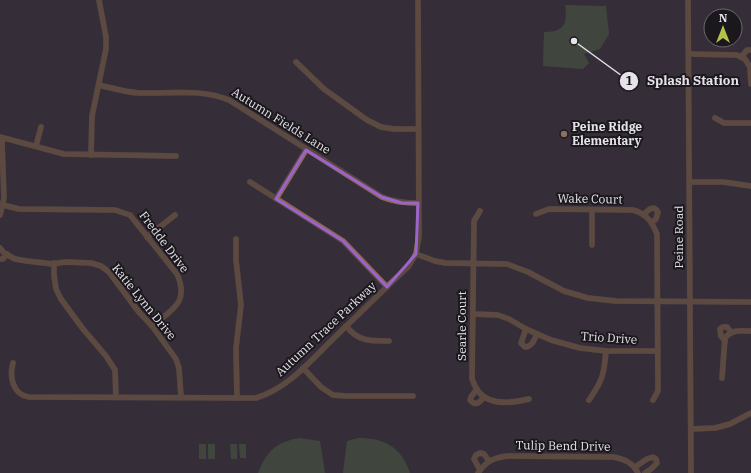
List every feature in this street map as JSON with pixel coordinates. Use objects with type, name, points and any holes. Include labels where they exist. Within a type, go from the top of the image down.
[{"type":"street","points":[[91,155],[92,116],[106,50],[106,37],[99,0]]},
{"type":"street","name":"Autumn Trace Parkway","points":[[13,363],[11,374],[13,384],[22,396],[29,397],[256,398],[278,389],[303,368],[408,267],[416,254],[419,236],[418,0]]},
{"type":"street","name":"Peine Road","points":[[688,0],[691,473]]},
{"type":"street","points":[[741,57],[747,50],[751,50]]},
{"type":"street","points":[[689,54],[737,55],[745,59],[750,64],[751,84]]},
{"type":"street","points":[[296,62],[324,89],[366,120],[381,127],[394,129],[418,129]]},
{"type":"street","name":"Autumn Fields Lane","points":[[99,85],[138,93],[206,93],[229,100],[382,197],[402,203],[418,203]]},
{"type":"street","points":[[715,118],[724,123],[751,123]]},
{"type":"street","points":[[36,146],[41,127]]},
{"type":"street","points":[[0,215],[3,205],[1,158],[2,137],[64,154],[176,156]]},
{"type":"street","points":[[276,199],[306,150]]},
{"type":"street","points":[[250,182],[343,241],[387,287]]},
{"type":"street","points":[[690,182],[723,182],[751,186]]},
{"type":"street","name":"Fredde Drive","points":[[3,205],[20,209],[115,210],[130,215],[177,274],[180,282],[181,296],[177,305],[152,326]]},
{"type":"street","name":"Wake Court","points":[[644,215],[650,209],[654,208],[657,210],[658,216],[652,222]]},
{"type":"street","name":"Wake Court","points":[[536,214],[549,209],[633,210],[641,212],[652,222],[657,234],[658,351],[658,391],[653,400]]},
{"type":"street","points":[[592,210],[592,245]]},
{"type":"street","name":"Searle Court","points":[[480,211],[474,221],[472,380],[476,389],[470,400],[475,404],[484,397],[496,402],[516,402],[528,399]]},
{"type":"street","points":[[147,237],[175,215]]},
{"type":"street","points":[[236,239],[236,260],[241,305],[236,348],[237,398]]},
{"type":"street","name":"Katie Lynn Drive","points":[[0,248],[15,259],[54,263],[91,263],[101,266],[109,272],[176,359],[179,368],[181,397]]},
{"type":"street","points":[[0,259],[3,259],[7,254]]},
{"type":"street","points":[[416,254],[435,261],[446,263],[507,264],[528,272],[564,291],[588,298],[616,301],[751,302]]},
{"type":"street","points":[[54,263],[56,289],[61,299],[83,329],[106,356],[115,370],[116,397]]},
{"type":"street","name":"Trio Drive","points":[[473,314],[498,315],[551,340],[580,348],[606,351],[658,351]]},
{"type":"street","points":[[346,326],[353,334],[369,341],[389,341]]},
{"type":"street","points":[[725,342],[721,336],[720,329],[727,327],[731,332]]},
{"type":"street","points":[[526,329],[521,343],[524,347],[528,347],[533,342],[537,334]]},
{"type":"street","points":[[722,378],[726,338],[731,332],[734,331],[751,331]]},
{"type":"street","points":[[589,400],[599,385],[605,371],[606,351]]},
{"type":"street","points":[[303,368],[321,387],[333,395],[413,396]]},
{"type":"street","points":[[476,389],[484,397]]},
{"type":"street","points":[[691,429],[715,428],[730,424],[751,413]]},
{"type":"street","name":"Tulip Bend Drive","points":[[489,461],[484,454],[480,453],[476,455],[474,460],[479,472],[489,461],[499,457],[509,456],[613,457],[621,458],[635,467]]},
{"type":"street","points":[[638,473],[635,467],[646,459],[653,457],[656,459],[657,463],[655,466],[644,473]]},
{"type":"highlighted area","points":[[306,150],[382,197],[402,203],[418,203],[416,254],[387,287],[343,241],[276,199]]},
{"type":"green space","points":[[565,5],[606,6],[609,34],[600,49],[584,54],[589,63],[583,69],[543,66],[544,32],[551,32],[563,26],[566,17]]},
{"type":"green space","points":[[299,438],[320,441],[325,473],[258,473],[268,454],[273,449],[284,442]]},
{"type":"green space","points":[[358,438],[368,438],[384,442],[397,450],[410,473],[343,473],[347,441]]},
{"type":"green space","points":[[199,444],[206,444],[206,459],[199,459]]},
{"type":"green space","points":[[208,444],[215,444],[215,459],[208,459]]},
{"type":"green space","points":[[230,444],[237,444],[237,459],[231,459]]},
{"type":"green space","points":[[239,444],[246,444],[246,458],[240,458]]},
{"type":"place","name":"Splash Station","points":[[574,41]]},
{"type":"place","name":"Peine Ridge Elementary","points":[[564,134]]}]
